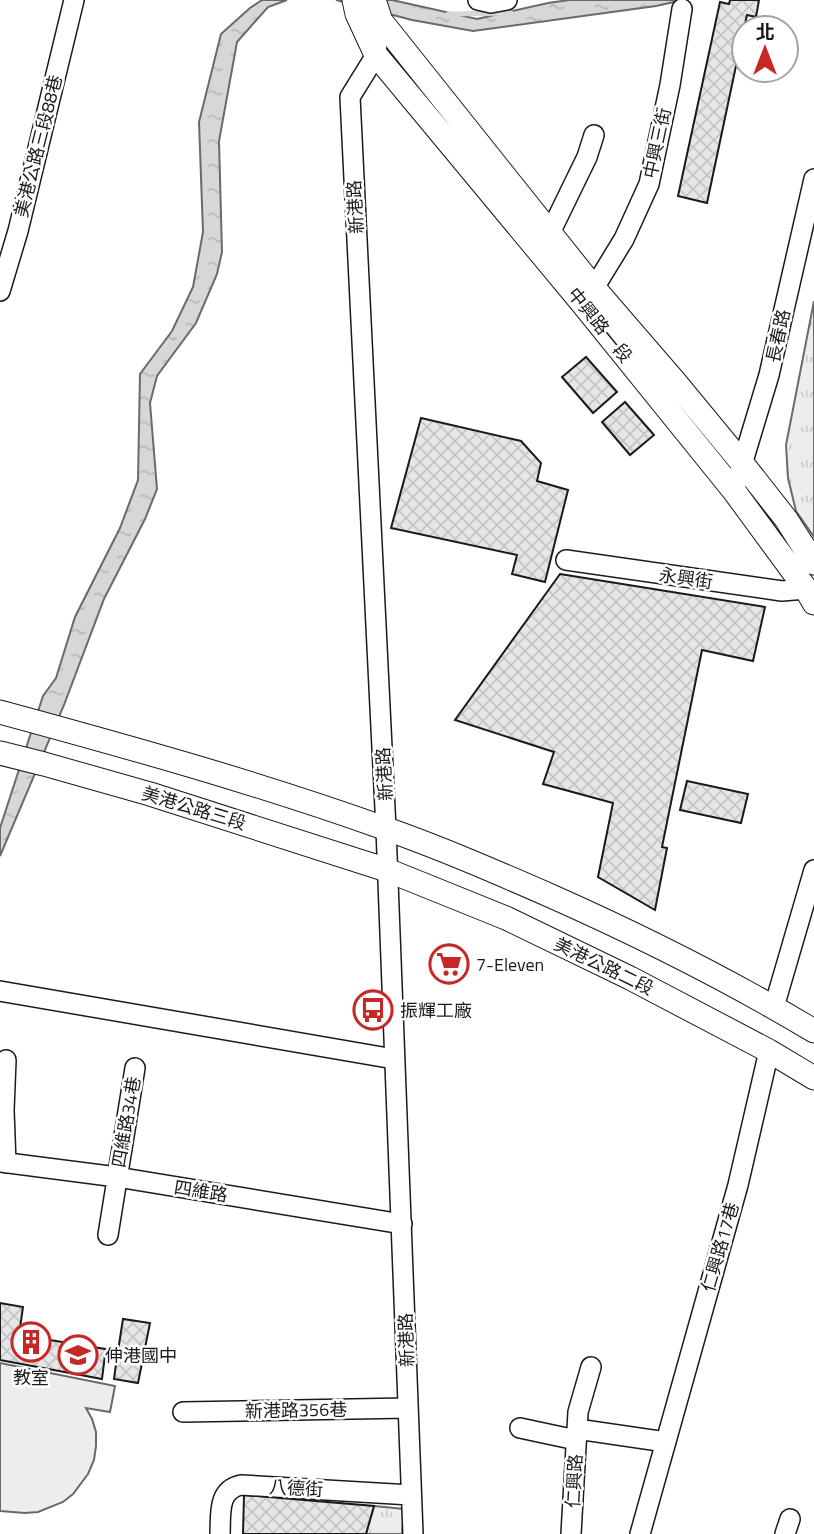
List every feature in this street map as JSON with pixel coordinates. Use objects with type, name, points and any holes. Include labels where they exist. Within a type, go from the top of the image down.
[{"type":"main road","name":"中興路一段","points":[[368,8],[376,55],[588,295],[676,383],[786,519],[814,564]]},
{"type":"main road","name":"中興路一段","points":[[368,8],[550,233],[588,295],[810,596]]},
{"type":"main road","points":[[0,712],[269,789],[386,829],[502,875],[631,932],[814,1031]]},
{"type":"main road","name":"美港公路三段","points":[[22,758],[253,826],[387,870]]},
{"type":"main road","name":"美港公路二段","points":[[387,870],[506,918],[630,978],[769,1051],[814,1078]]},
{"type":"street","name":"美港公路三段88巷","points":[[0,291],[18,231],[74,0]]},
{"type":"street","points":[[478,0],[491,3],[506,0]]},
{"type":"street","name":"中興三街","points":[[588,295],[624,239],[649,184],[670,85],[682,9]]},
{"type":"street","name":"新港路","points":[[376,55],[350,97],[386,829],[413,1534]]},
{"type":"street","points":[[550,233],[587,157],[594,135]]},
{"type":"street","name":"長春路","points":[[734,491],[769,375],[811,209],[814,179]]},
{"type":"street","name":"永興街","points":[[566,560],[810,596]]},
{"type":"street","points":[[774,1007],[814,870]]},
{"type":"street","points":[[0,991],[394,1059]]},
{"type":"street","name":"仁興路17巷","points":[[640,1534],[738,1185],[769,1051]]},
{"type":"street","points":[[3,1162],[2,1109],[6,1060]]},
{"type":"street","name":"四維路34巷","points":[[108,1235],[135,1068]]},
{"type":"street","name":"四維路","points":[[3,1162],[117,1177],[402,1224]]},
{"type":"street","name":"仁興路","points":[[571,1534],[578,1412],[590,1367]]},
{"type":"street","name":"新港路356巷","points":[[183,1412],[408,1408]]},
{"type":"street","points":[[520,1428],[577,1434]]},
{"type":"street","name":"仁興路","points":[[577,1434],[666,1442]]},
{"type":"street","name":"八德街","points":[[220,1534],[222,1500],[232,1487],[241,1485],[411,1495]]},
{"type":"green space","points":[[814,301],[814,537],[796,511],[788,478],[786,445]]},
{"type":"green space","points":[[374,1506],[404,1509],[402,1534],[366,1534]]},
{"type":"shaded area","points":[[0,1363],[115,1386],[110,1412],[86,1408],[96,1432],[94,1460],[88,1474],[73,1494],[63,1502],[38,1512],[0,1511]]},
{"type":"water","points":[[262,0],[287,0],[268,7],[237,42],[219,141],[222,252],[217,274],[196,323],[157,376],[150,403],[157,489],[145,519],[104,599],[64,705],[0,856],[0,828],[43,696],[56,678],[75,617],[120,528],[138,480],[140,374],[172,331],[193,287],[203,232],[199,122],[221,34]]},
{"type":"water","points":[[336,0],[392,0],[477,19],[569,0],[683,0],[473,31],[412,20]]},
{"type":"building","points":[[730,0],[759,0],[757,14],[730,14],[730,84],[732,84],[707,203],[678,196],[720,2],[729,4]]},
{"type":"building","points":[[586,357],[617,392],[593,413],[562,377]]},
{"type":"building","points":[[625,402],[654,435],[630,455],[602,422]]},
{"type":"building","points":[[421,418],[521,441],[541,463],[537,481],[568,490],[545,582],[512,574],[517,555],[391,528]]},
{"type":"building","points":[[560,574],[765,607],[753,661],[702,650],[662,847],[667,848],[655,910],[598,877],[613,803],[543,784],[554,752],[455,720]]},
{"type":"building","points":[[687,781],[748,794],[741,823],[680,810]]},
{"type":"building","name":"教室","points":[[0,1303],[23,1307],[19,1335],[118,1351],[123,1319],[150,1323],[138,1383],[114,1379],[117,1357],[105,1355],[102,1379],[0,1360]]},
{"type":"building","points":[[244,1495],[374,1506],[366,1534],[243,1534]]},
{"type":"waterway","points":[[448,14],[511,13]]},
{"type":"place","name":"7-Eleven","points":[[449,964]]},
{"type":"place","name":"振輝工廠","points":[[373,1010]]},
{"type":"place","name":"教室","points":[[31,1342]]},
{"type":"place","name":"伸港國中","points":[[78,1355]]}]
